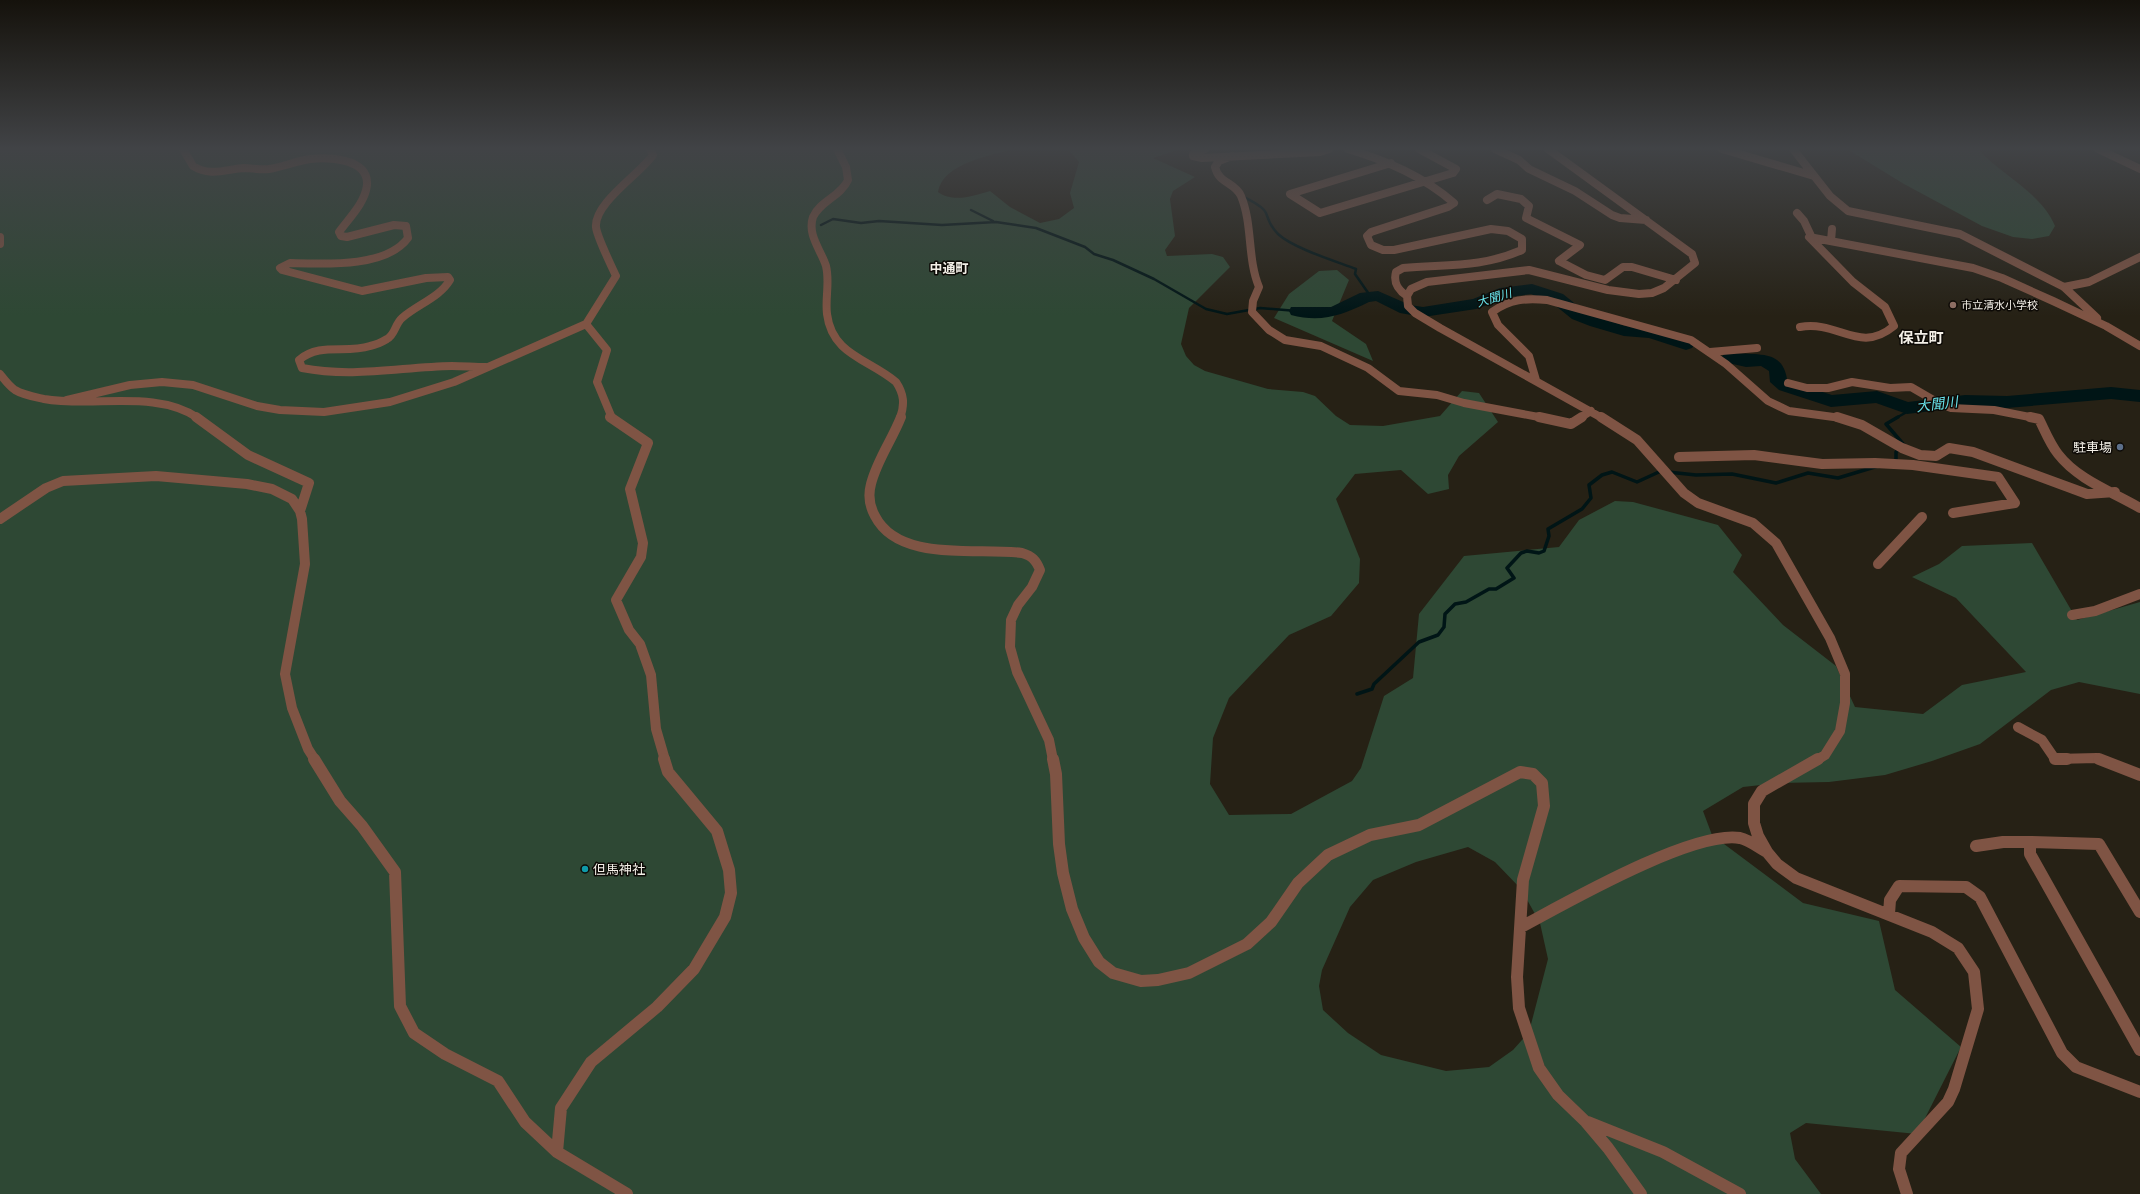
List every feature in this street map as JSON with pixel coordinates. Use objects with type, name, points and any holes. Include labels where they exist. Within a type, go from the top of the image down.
[{"type":"street","points":[[358,205],[339,232],[342,236],[347,237],[367,233],[394,225],[406,226],[409,237],[405,243],[387,254],[342,262],[290,263],[283,264],[280,268],[282,270],[362,291],[373,290],[424,278],[448,277],[450,280],[444,290],[403,317],[397,323],[393,333],[388,339],[368,347],[322,349],[311,352],[299,360],[302,368],[318,372],[349,374],[453,366],[486,367]]},
{"type":"street","points":[[67,400],[114,388],[168,382],[192,385],[265,408],[339,412],[365,407],[439,388],[586,324],[616,276],[596,227],[596,221],[602,208],[605,205]]},
{"type":"street","points":[[824,205],[813,218],[814,242],[826,266],[829,323],[840,345],[896,382],[904,397],[903,413],[880,460],[871,487],[870,501],[873,512],[883,530],[893,537],[912,544],[959,551],[1023,553],[1035,559],[1040,570],[1011,620],[1010,647],[1018,672],[1049,740],[1056,774],[1059,844],[1063,873],[1084,938],[1099,962],[1113,973],[1141,981],[1158,980],[1189,973],[1247,944],[1271,922],[1298,883],[1328,855],[1370,835],[1419,825],[1520,772],[1533,774],[1542,784],[1544,806],[1523,880],[1517,977],[1519,1008],[1531,1048],[1539,1068],[1558,1095],[1586,1122],[1608,1148],[1641,1194]]},
{"type":"street","points":[[1243,205],[1248,225],[1249,249],[1254,279],[1259,287],[1253,301],[1252,312],[1269,330],[1286,340],[1316,344],[1328,349],[1368,368],[1399,391],[1436,395],[1464,403],[1502,409],[1571,424],[1591,411]]},
{"type":"street","points":[[1307,205],[1320,213],[1348,205]]},
{"type":"street","points":[[1408,296],[1396,287],[1395,282],[1396,272],[1403,268],[1470,266],[1522,250],[1523,244],[1516,234],[1491,229],[1394,250],[1383,250],[1368,242],[1367,236],[1371,232],[1451,205]]},
{"type":"street","points":[[1528,205],[1529,206],[1526,218],[1578,242],[1580,245],[1559,261],[1560,263],[1586,275],[1605,280],[1624,267],[1632,267],[1676,280]]},
{"type":"street","points":[[1596,205],[1612,215],[1620,218],[1647,220]]},
{"type":"street","points":[[1626,205],[1694,258],[1696,263],[1676,280],[1652,293],[1635,295],[1605,289],[1544,272],[1529,270],[1427,282],[1411,288],[1408,296],[1408,306],[1415,313],[1591,411],[1637,440],[1684,493],[1698,503],[1753,523],[1776,543],[1830,638],[1845,674],[1845,703],[1840,731],[1825,755],[1762,792],[1754,804],[1754,823],[1758,836],[1767,852],[1777,864],[1796,878],[1932,932],[1958,948],[1974,972],[1978,1009],[1948,1102],[1901,1153],[1899,1169],[1907,1194]]},
{"type":"street","points":[[1840,205],[1848,211],[1960,234],[2064,287],[2106,326]]},
{"type":"street","points":[[1796,213],[1804,221],[1812,238],[1810,238],[1853,282],[1885,307],[1894,326],[1887,334],[1864,339],[1827,327],[1815,325],[1800,327]]},
{"type":"street","points":[[1831,241],[1832,229]]},
{"type":"street","points":[[0,237],[0,244]]},
{"type":"street","points":[[1812,238],[1973,268],[2002,278],[2106,326],[2140,346]]},
{"type":"street","points":[[2064,287],[2089,282],[2140,257]]},
{"type":"street","points":[[1536,380],[1530,357],[1494,320],[1492,312],[1503,302],[1526,298],[1546,300],[1691,340],[1710,352],[1768,401],[1789,410],[1837,417],[1862,425],[1898,445],[1920,455],[1936,456],[1949,448],[1973,452],[2087,494],[2115,492]]},
{"type":"street","points":[[557,1152],[561,1108],[591,1062],[658,1007],[694,969],[725,917],[731,893],[729,870],[716,831],[668,772],[656,729],[651,675],[640,644],[629,630],[616,600],[641,557],[643,544],[630,489],[648,443],[610,416],[597,382],[607,350],[586,324]]},
{"type":"street","points":[[1710,352],[1757,348]]},
{"type":"street","points":[[0,374],[6,383],[17,390],[45,398],[67,400],[139,401],[170,405],[186,412],[207,424],[230,444],[257,459],[309,483],[300,510]]},
{"type":"street","points":[[1788,383],[1807,388],[1828,388],[1852,382],[1890,388],[1911,388],[1919,390],[1942,405],[1951,408],[1994,410],[2039,419],[2053,448],[2062,460],[2080,474],[2115,492],[2140,508]]},
{"type":"street","points":[[1679,457],[1754,455],[1822,464],[1898,464],[1998,477],[2015,503],[1953,513]]},
{"type":"street","points":[[0,519],[46,488],[63,482],[156,476],[272,489],[292,500],[300,510],[304,530],[305,564],[285,674],[292,708],[308,749],[340,801],[362,826],[395,872],[400,1006],[414,1033],[445,1054],[498,1081],[525,1122],[557,1152],[627,1194]]},
{"type":"street","points":[[1878,564],[1922,517]]},
{"type":"street","points":[[2072,615],[2095,611],[2140,594]]},
{"type":"street","points":[[2018,727],[2042,740],[2055,759],[2097,758],[2140,775]]},
{"type":"street","points":[[1521,927],[1667,854],[1717,839],[1740,838],[1767,852]]},
{"type":"street","points":[[1976,846],[2003,842],[2099,844],[2140,912]]},
{"type":"street","points":[[2030,842],[2030,854],[2140,1050]]},
{"type":"street","points":[[1889,914],[1890,900],[1899,886],[1966,886],[1980,897],[2062,1052],[2076,1067],[2140,1092]]},
{"type":"street","points":[[1586,1122],[1662,1152],[1740,1194]]},
{"type":"green space","points":[[0,205],[1007,205],[1040,223],[1059,219],[1074,208],[1073,205],[1171,205],[1175,236],[1165,250],[1167,256],[1212,254],[1223,257],[1230,267],[1189,308],[1181,344],[1186,356],[1194,365],[1205,371],[1268,389],[1303,392],[1315,396],[1336,416],[1350,425],[1383,426],[1440,416],[1462,391],[1479,393],[1498,422],[1459,456],[1448,475],[1449,489],[1428,494],[1401,470],[1355,474],[1336,499],[1360,559],[1359,583],[1331,616],[1289,635],[1229,698],[1213,738],[1210,784],[1229,815],[1291,814],[1352,781],[1361,768],[1384,696],[1413,678],[1419,614],[1464,556],[1559,547],[1579,520],[1615,501],[1633,502],[1718,525],[1742,555],[1733,572],[1783,625],[1836,666],[1855,707],[1923,714],[1962,685],[2026,672],[1956,598],[1912,577],[1939,564],[1962,546],[2032,543],[2077,620],[2140,602],[2140,694],[2079,682],[2051,690],[1980,744],[1932,761],[1885,775],[1829,782],[1779,783],[1743,787],[1703,811],[1712,835],[1803,903],[1879,921],[1895,990],[1961,1047],[1917,1134],[1806,1123],[1790,1133],[1795,1159],[1821,1194],[0,1194]],"holes":[[[1468,847],[1495,862],[1521,889],[1540,923],[1548,959],[1529,1032],[1513,1050],[1489,1067],[1446,1071],[1381,1055],[1348,1033],[1323,1010],[1319,986],[1322,970],[1350,907],[1373,880],[1416,862]]]},
{"type":"green space","points":[[1942,205],[2041,205],[2049,214],[2055,226],[2049,236],[2032,239],[2013,237],[1982,226]]},
{"type":"green space","points":[[1337,270],[1349,280],[1332,321],[1366,344],[1373,361],[1274,318],[1289,294],[1319,271]]},
{"type":"waterway","points":[[1257,205],[1264,210],[1269,221],[1278,234],[1285,239],[1315,254],[1356,269],[1355,274],[1371,297]]},
{"type":"waterway","points":[[971,210],[993,221]]},
{"type":"waterway","points":[[821,225],[833,219],[861,223],[879,221],[942,225],[996,222],[1036,228],[1085,247],[1094,254],[1113,260],[1154,279],[1206,309],[1227,314],[1260,308],[1297,311]]},
{"type":"waterway","name":"大聞川","points":[[1297,311],[1333,312],[1366,297],[1378,296],[1406,309],[1423,312],[1476,304],[1506,292],[1532,289],[1557,298],[1578,315],[1596,322],[1624,331],[1650,333],[1686,344]]},
{"type":"waterway","name":"大聞川","points":[[1730,358],[1746,361],[1765,360],[1777,369],[1779,382],[1785,386],[1831,401],[1877,397],[1907,408],[1965,401],[2007,402],[2111,393],[2140,396]]},
{"type":"waterway","points":[[1896,418],[1905,413],[1907,408]]},
{"type":"waterway","points":[[1894,461],[1896,460],[1896,452],[1904,445],[1886,424],[1898,417]]},
{"type":"waterway","points":[[1668,472],[1696,475],[1732,474],[1776,483],[1808,473],[1838,478],[1878,466]]},
{"type":"waterway","points":[[1357,694],[1372,689],[1374,684],[1419,642],[1438,635],[1444,627],[1445,614],[1455,604],[1466,602],[1489,589],[1496,589],[1514,578],[1507,568],[1521,553],[1527,551],[1539,553],[1544,551],[1549,536],[1548,529],[1582,509],[1591,498],[1589,485],[1602,475],[1612,472],[1637,482],[1661,471]]},
{"type":"place","name":"市立清水小学校","points":[[1953,305]]},
{"type":"place","name":"駐車場","points":[[2120,447]]},
{"type":"place","name":"但馬神社","points":[[585,869]]},
{"type":"district","name":"中通町","points":[[949,268]]},
{"type":"district","name":"保立町","points":[[1921,338]]}]
